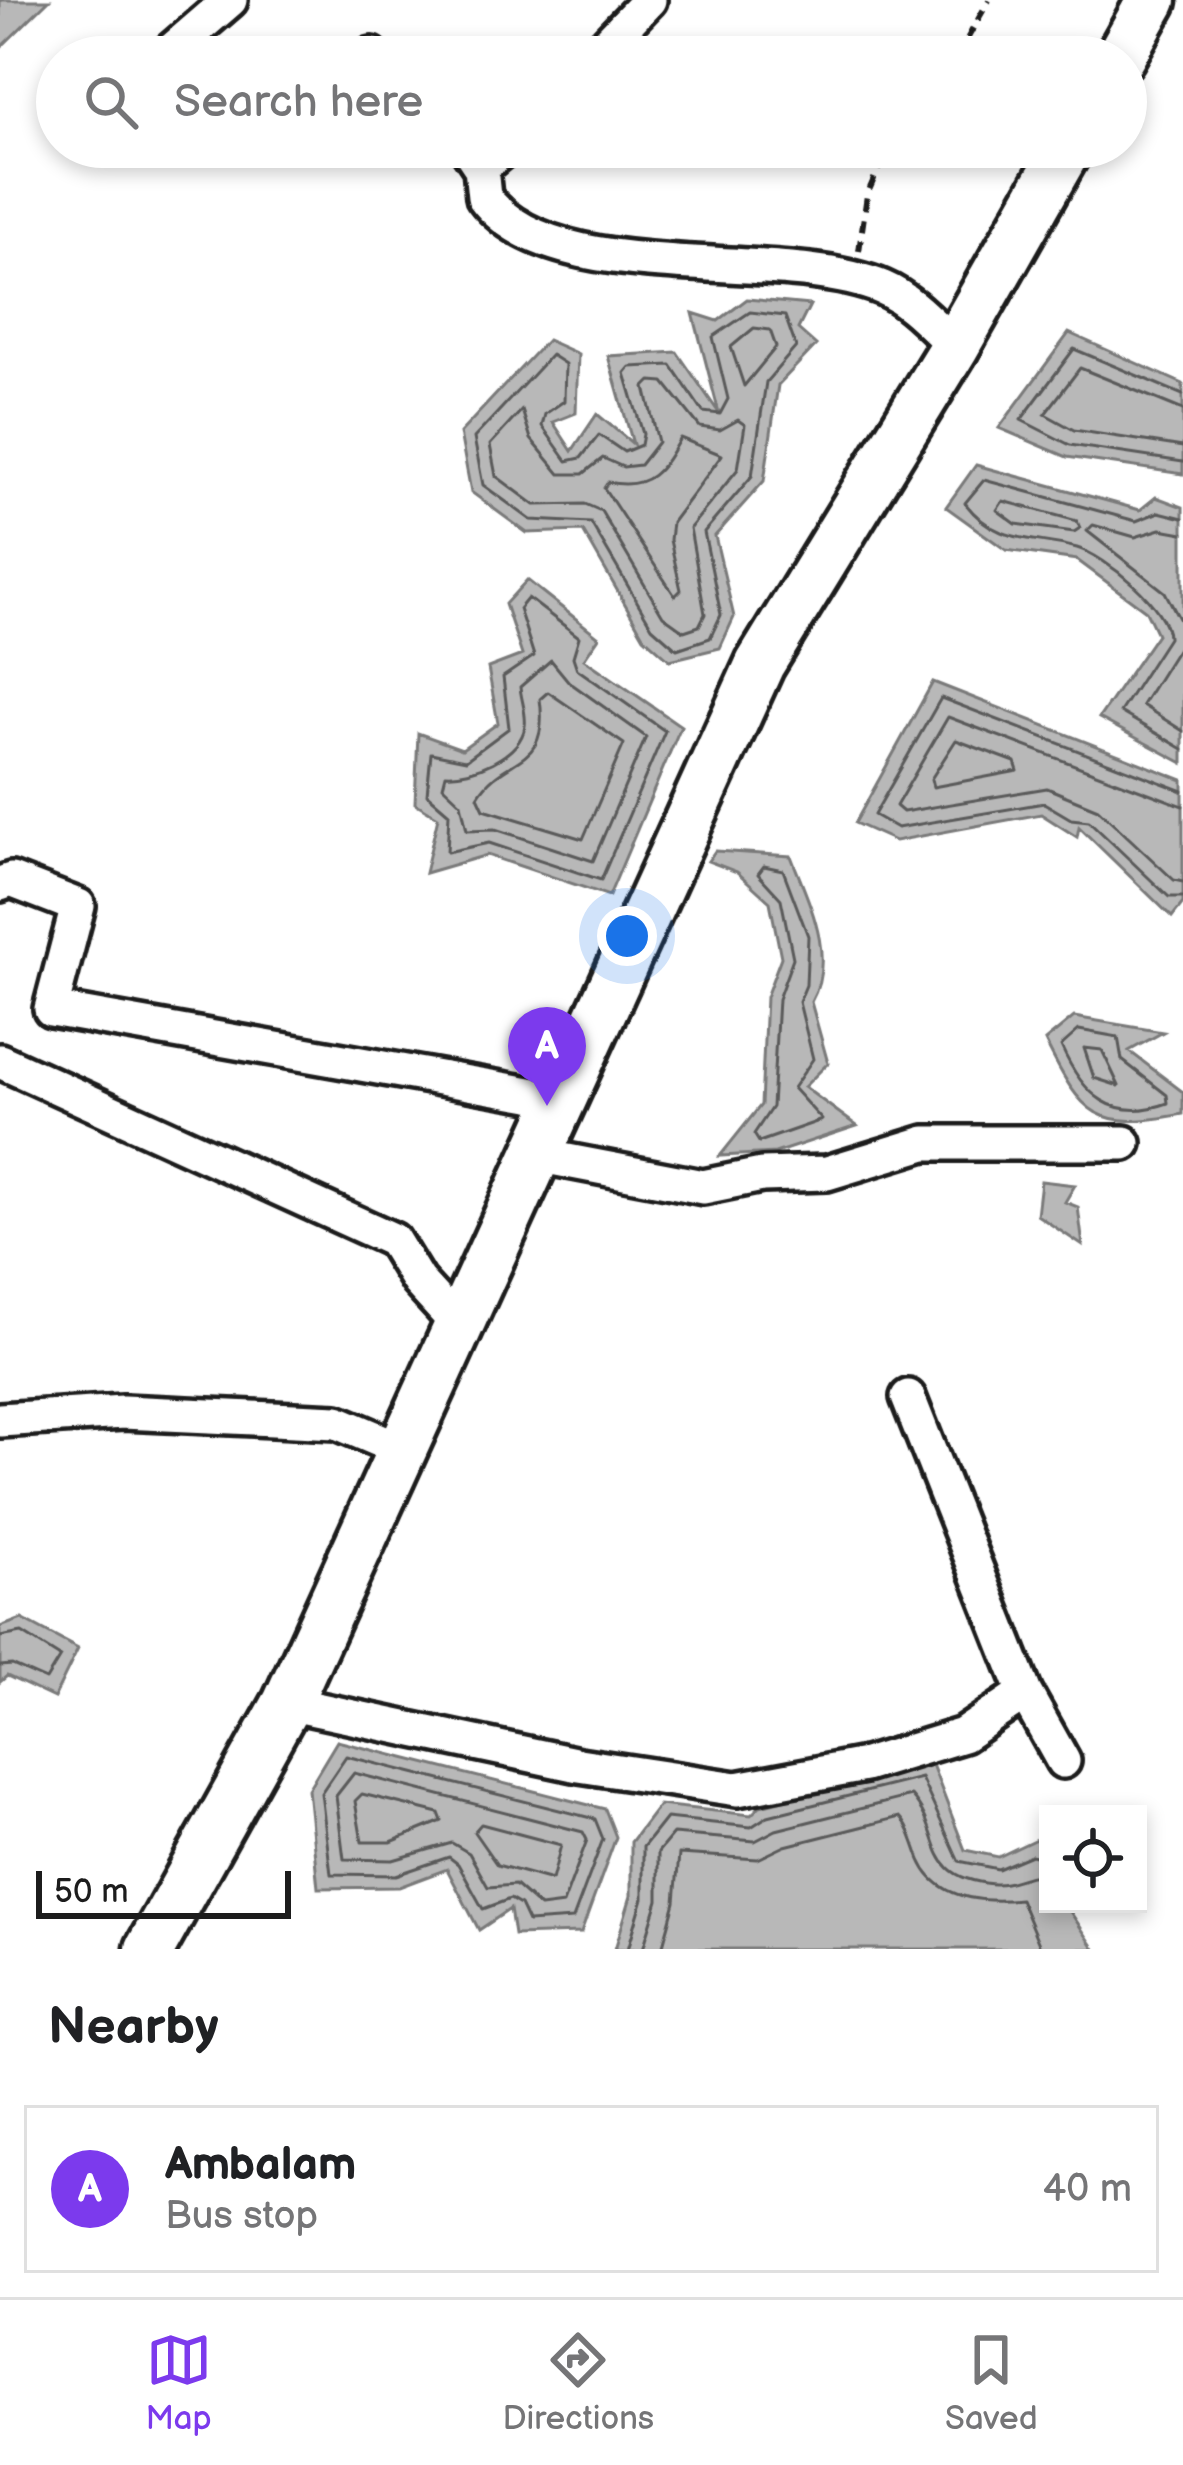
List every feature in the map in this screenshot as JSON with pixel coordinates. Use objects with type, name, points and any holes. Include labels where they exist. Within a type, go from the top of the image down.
[{"type":"main road","points":[[1132,36],[1152,0]]},
{"type":"main road","points":[[150,1949],[287,1703],[760,664],[956,346],[1057,168]]},
{"type":"street","points":[[188,36],[230,0]]},
{"type":"street","points":[[614,36],[649,0]]},
{"type":"street","points":[[482,168],[479,184],[494,211],[528,235],[615,257],[854,278],[899,298],[956,346]]},
{"type":"street","points":[[0,884],[11,880],[78,906],[51,1009],[564,1100]]},
{"type":"street","points":[[0,1061],[393,1240],[418,1281],[461,1328]]},
{"type":"street","points":[[536,1156],[703,1187],[762,1175],[827,1173],[926,1143],[1124,1143]]},
{"type":"street","points":[[908,1396],[1025,1693],[1063,1761]]},
{"type":"street","points":[[0,1420],[123,1412],[337,1422],[405,1451]]},
{"type":"street","points":[[287,1703],[579,1765],[737,1790],[865,1765],[963,1736],[1025,1693]]},
{"type":"path","points":[[968,36],[989,0]]},
{"type":"path","points":[[854,278],[867,195],[879,168]]},
{"type":"water","points":[[0,0],[49,0],[0,48]]},
{"type":"water","points":[[747,299],[810,305],[798,329],[816,345],[778,385],[764,481],[715,536],[734,617],[720,648],[670,660],[644,637],[583,531],[527,533],[471,492],[460,433],[547,340],[578,354],[576,413],[553,422],[572,451],[597,414],[633,444],[608,356],[677,352],[719,413],[693,313],[718,321]]},
{"type":"water","points":[[1069,333],[1183,384],[1183,474],[1067,457],[999,428]]},
{"type":"water","points":[[976,465],[1140,510],[1156,497],[1183,507],[1183,763],[1099,718],[1157,634],[1146,611],[1077,560],[1006,550],[946,507]]},
{"type":"water","points":[[527,580],[599,637],[584,659],[681,726],[609,896],[487,855],[425,873],[438,817],[415,803],[418,733],[462,749],[498,723],[488,668],[522,655],[505,604]]},
{"type":"water","points":[[933,682],[1183,780],[1183,903],[1172,917],[1079,827],[1077,837],[1041,814],[895,841],[855,823]]},
{"type":"water","points":[[715,851],[791,856],[821,947],[818,984],[811,1002],[828,1063],[804,1087],[857,1126],[775,1153],[720,1156],[761,1105],[766,997],[781,957],[770,902],[737,872],[708,861]]},
{"type":"water","points":[[1074,1017],[1163,1032],[1129,1051],[1183,1092],[1183,1114],[1111,1118],[1082,1102],[1045,1041]]},
{"type":"water","points":[[1041,1181],[1075,1185],[1065,1202],[1078,1207],[1083,1246],[1037,1215]]},
{"type":"water","points":[[22,1619],[78,1649],[54,1698],[7,1676],[0,1682],[0,1627]]},
{"type":"water","points":[[337,1741],[605,1809],[616,1837],[581,1933],[514,1935],[510,1909],[479,1930],[447,1869],[399,1887],[318,1888],[308,1789]]},
{"type":"water","points":[[931,1762],[965,1850],[998,1857],[1036,1839],[1039,1913],[1071,1913],[1095,1949],[615,1949],[631,1896],[631,1842],[659,1805],[751,1815],[760,1806]]},
{"type":"place","name":"Ambalam","points":[[547,1106]]}]
